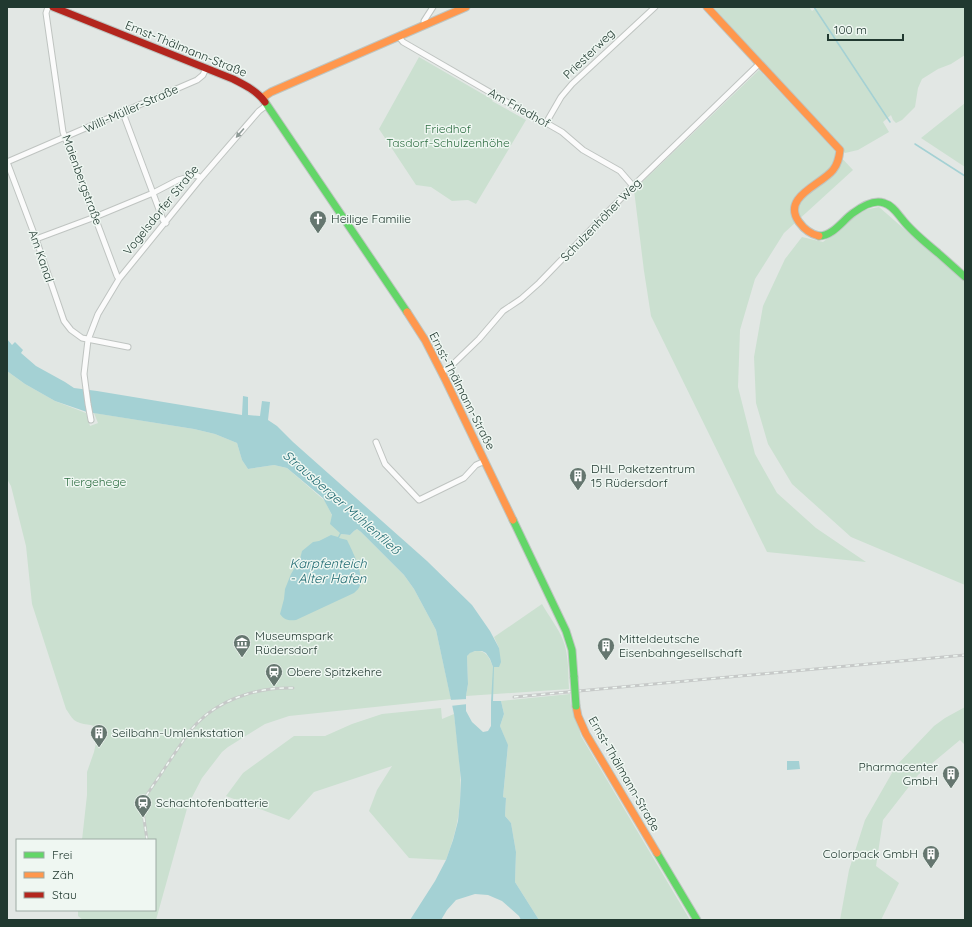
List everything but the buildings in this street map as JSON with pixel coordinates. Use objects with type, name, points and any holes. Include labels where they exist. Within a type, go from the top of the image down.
[{"type":"main road","name":"Ernst-Thälmann-Straße","points":[[53,7],[248,86],[262,98],[267,105],[400,300],[425,340],[566,631],[572,650],[576,706],[578,716],[586,734],[697,920]]},
{"type":"main road","points":[[262,98],[271,92],[365,50],[400,37],[466,7]]},
{"type":"main road","points":[[707,7],[840,150],[839,160],[832,172],[799,197],[794,204],[795,216],[802,226],[808,232],[815,235],[825,235],[832,232],[857,210],[875,202],[882,202],[888,204],[914,233],[965,277]]},
{"type":"street","name":"Maienbergstraße","points":[[48,7],[46,13],[63,132],[119,279]]},
{"type":"street","points":[[425,25],[424,21],[433,7]]},
{"type":"street","name":"Priesterweg","points":[[546,123],[561,97],[572,84],[655,7]]},
{"type":"street","name":"Am Friedhof","points":[[400,37],[403,42],[538,120],[562,132],[583,150],[620,171],[633,186]]},
{"type":"street","name":"Schulzenhöher Weg","points":[[441,372],[449,368],[479,339],[503,311],[521,299],[539,283],[633,186],[759,64]]},
{"type":"street","name":"Willi-Müller-Straße","points":[[7,162],[197,80],[204,75],[206,68]]},
{"type":"street","name":"Vogelsdorfer Straße","points":[[92,420],[84,374],[88,340],[98,314],[119,279],[201,178],[259,111],[267,105]]},
{"type":"street","points":[[123,113],[163,220],[166,222]]},
{"type":"street","name":"Am Kanal","points":[[7,162],[36,239],[64,321],[71,330],[82,338],[88,340]]},
{"type":"street","points":[[36,239],[153,193],[178,180],[196,175],[201,178]]},
{"type":"street","points":[[88,340],[128,347]]},
{"type":"street","points":[[376,442],[384,464],[419,500],[464,478],[476,465],[484,461]]},
{"type":"green space","points":[[713,7],[809,7],[812,11],[818,7],[965,7],[965,55],[922,79],[918,88],[915,107],[902,120],[896,123],[891,115],[883,122],[889,132],[858,150],[845,153]]},
{"type":"green space","name":"Friedhof Tasdorf-Schulzenhöhe","points":[[419,57],[526,120],[476,204],[468,200],[452,201],[431,187],[416,185],[379,129]]},
{"type":"green space","points":[[759,70],[853,170],[784,233],[755,279],[740,330],[738,387],[755,454],[777,493],[816,528],[866,562],[767,552],[651,316],[634,190]]},
{"type":"green space","points":[[965,103],[965,167],[921,138]]},
{"type":"green space","points":[[879,207],[965,282],[965,585],[851,537],[792,484],[768,444],[756,403],[754,357],[763,306],[785,259],[802,237],[823,242],[864,210]]},
{"type":"green space","name":"Museumspark Rüdersdorf","points":[[7,371],[25,384],[55,401],[86,413],[90,426],[98,423],[94,413],[194,429],[215,434],[237,443],[242,460],[248,469],[274,465],[287,468],[325,501],[341,534],[350,535],[357,529],[404,575],[414,589],[436,630],[451,699],[289,716],[265,724],[222,752],[202,778],[188,805],[156,920],[83,920],[78,916],[78,911],[156,911],[156,839],[82,839],[87,795],[87,772],[94,752],[99,729],[94,726],[77,722],[66,709],[32,604],[26,546],[11,486],[7,479]]},
{"type":"green space","points":[[542,604],[559,631],[565,646],[568,664],[569,689],[466,696],[468,684],[467,656],[473,652],[484,652],[489,658],[493,667],[499,648],[494,637]]},
{"type":"green space","points":[[570,694],[571,706],[573,707],[581,736],[690,920],[539,920],[515,882],[516,852],[511,823],[505,816],[506,798],[503,797],[508,746],[500,726],[504,714],[501,701]]},
{"type":"green space","points":[[965,707],[965,745],[960,740],[918,775],[883,820],[876,866],[899,883],[881,920],[840,920],[849,870],[865,820],[896,766],[934,726]]},
{"type":"green space","points":[[441,708],[442,719],[454,714],[460,778],[460,800],[457,823],[446,860],[409,858],[369,811],[377,790],[392,766],[314,792],[289,820],[226,796],[243,773],[294,736],[325,736],[352,724],[382,714]]},
{"type":"water","points":[[7,339],[12,345],[15,342],[23,350],[21,353],[36,366],[74,388],[242,415],[243,396],[248,397],[248,415],[260,416],[262,401],[270,402],[268,420],[277,426],[427,561],[472,605],[490,631],[499,648],[501,662],[499,667],[494,667],[493,701],[501,701],[504,714],[500,726],[508,745],[503,797],[506,798],[505,816],[511,823],[516,852],[515,882],[539,920],[521,920],[519,916],[502,901],[488,895],[475,894],[456,900],[441,920],[410,920],[435,881],[446,860],[458,821],[461,780],[454,714],[436,630],[414,589],[404,575],[357,529],[350,535],[341,534],[339,538],[347,540],[359,569],[361,580],[360,585],[354,593],[296,620],[285,619],[280,614],[285,589],[291,574],[300,559],[302,551],[313,542],[319,541],[331,535],[338,537],[340,533],[330,524],[332,515],[323,498],[287,468],[274,465],[248,469],[242,460],[237,443],[215,434],[194,429],[87,412],[55,401],[25,384],[7,371]],"holes":[[[475,651],[482,651],[486,653],[493,667],[491,726],[488,731],[483,732],[472,722],[466,711],[468,684],[467,656]]]},
{"type":"water","points":[[787,761],[799,761],[800,769],[787,770]]},
{"type":"pier","points":[[468,699],[468,704],[450,706],[449,700]]},
{"type":"waterway","points":[[814,7],[890,122]]},
{"type":"waterway","points":[[915,144],[965,176]]},
{"type":"railway","points":[[514,697],[965,655]]},
{"type":"railway","points":[[147,839],[143,812],[146,796],[195,725],[215,708],[236,698],[270,689],[293,688]]},
{"type":"traffic: fast","points":[[265,102],[407,312]]},
{"type":"traffic: fast","points":[[819,236],[833,231],[849,216],[864,206],[876,202],[884,203],[892,207],[914,233],[965,277]]},
{"type":"traffic: fast","points":[[513,520],[566,631],[572,650],[574,677]]},
{"type":"traffic: fast","points":[[574,677],[576,706]]},
{"type":"traffic: fast","points":[[657,853],[697,920]]},
{"type":"traffic: slow","points":[[262,98],[271,92],[466,7]]},
{"type":"traffic: slow","points":[[707,7],[840,150],[838,161],[833,170],[805,192],[795,205],[795,213],[801,225],[810,233],[819,236]]},
{"type":"traffic: slow","points":[[407,312],[425,340],[446,381],[513,520]]},
{"type":"traffic: slow","points":[[576,706],[578,716],[586,734],[657,853]]},
{"type":"traffic: jam","points":[[53,7],[233,79],[255,91],[265,102]]},
{"type":"place","name":"Heilige Familie","points":[[318,234]]},
{"type":"place","name":"DHL Paketzentrum 15 Rüdersdorf","points":[[578,491]]},
{"type":"place","name":"Museumspark Rüdersdorf","points":[[242,658]]},
{"type":"place","name":"Mitteldeutsche Eisenbahngesellschaft","points":[[606,661]]},
{"type":"place","name":"Obere Spitzkehre","points":[[274,687]]},
{"type":"place","name":"Seilbahn-Umlenkstation","points":[[99,748]]},
{"type":"place","name":"Pharmacenter GmbH","points":[[951,789]]},
{"type":"place","name":"Schachtofenbatterie","points":[[143,818]]},
{"type":"place","name":"Colorpack GmbH","points":[[931,869]]},
{"type":"park label","name":"Tiergehege","points":[[95,482]]},
{"type":"water label","name":"Strausberger Mühlenfließ","points":[[342,502]]},
{"type":"water label","name":"Karpfenteich - Alter Hafen","points":[[328,570]]}]
